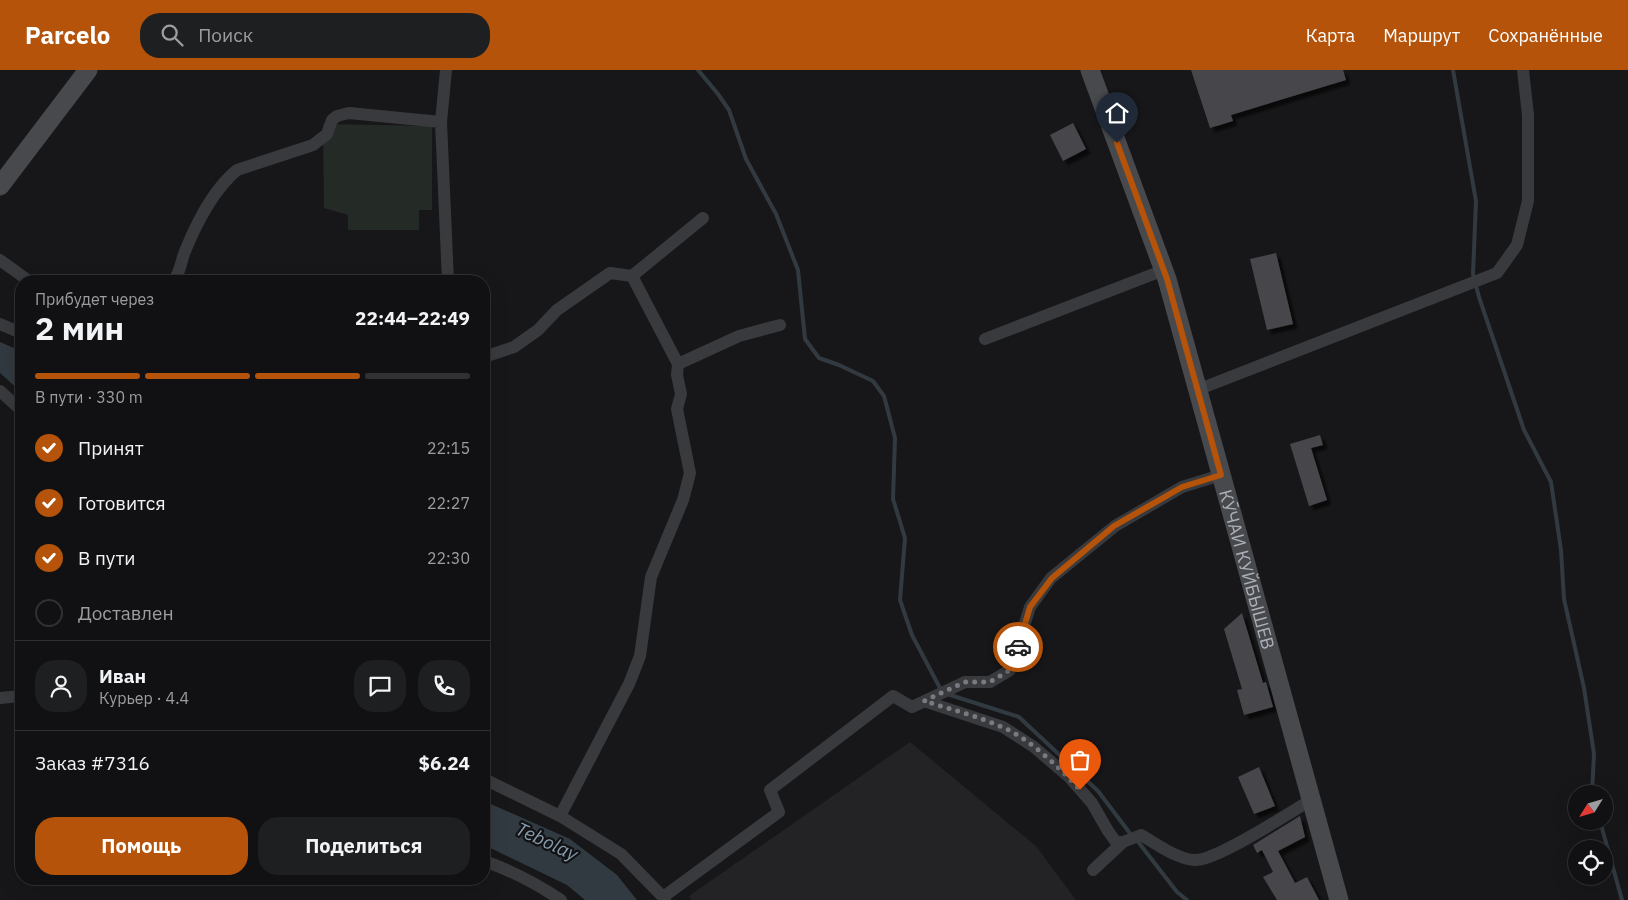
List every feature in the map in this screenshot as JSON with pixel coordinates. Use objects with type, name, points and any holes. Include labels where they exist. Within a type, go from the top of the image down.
[{"type":"main road","points":[[0,186],[88,70]]},
{"type":"main road","name":"КӮЧАИ КУЙБЫШЕВ","points":[[1090,70],[1164,270],[1339,900]]},
{"type":"street","points":[[446,70],[441,122],[448,275]]},
{"type":"street","points":[[1197,390],[1497,273],[1517,245],[1528,201],[1528,115],[1523,70]]},
{"type":"street","points":[[178,275],[185,250],[196,228],[219,188],[237,170],[313,145],[327,134],[332,120],[337,116],[349,113],[441,122]]},
{"type":"street","points":[[490,355],[514,347],[538,330],[557,310],[610,273],[632,276],[703,218]]},
{"type":"street","points":[[0,260],[21,275]]},
{"type":"street","points":[[985,339],[1164,270]]},
{"type":"street","points":[[560,816],[629,684],[640,656],[651,577],[683,500],[690,473],[677,408],[681,394],[677,375],[678,364],[632,276]]},
{"type":"street","points":[[0,324],[15,330]]},
{"type":"street","points":[[678,364],[739,336],[780,325]]},
{"type":"street","points":[[0,392],[15,405]]},
{"type":"street","points":[[490,782],[560,816],[621,854],[664,898],[779,812],[770,790],[893,696],[912,707],[965,682],[990,682],[1010,670],[1030,607],[1052,578],[1114,526],[1182,487],[1221,475]]},
{"type":"street","points":[[0,698],[15,697]]},
{"type":"street","points":[[930,698],[1003,727],[1034,747],[1069,777],[1092,803],[1116,842],[1123,842],[1141,835],[1174,854],[1195,860],[1224,851],[1311,800]]},
{"type":"street","points":[[1093,870],[1123,842]]},
{"type":"street","points":[[490,862],[540,887],[561,900]]},
{"type":"shaded area","points":[[323,124],[432,126],[432,210],[419,210],[419,230],[348,230],[348,215],[324,208]]},
{"type":"shaded area","points":[[910,742],[1036,846],[1076,900],[691,900],[689,896]]},
{"type":"water","points":[[0,342],[15,348],[15,387],[0,373]]},
{"type":"water","name":"Tebolay","points":[[490,804],[570,839],[617,875],[637,900],[585,900],[567,885],[490,848]]},
{"type":"building","points":[[1191,70],[1343,70],[1346,80],[1231,115],[1233,121],[1210,128]]},
{"type":"building","points":[[1073,123],[1086,149],[1063,161],[1050,135]]},
{"type":"building","points":[[1276,253],[1293,324],[1267,330],[1250,259]]},
{"type":"building","points":[[1320,435],[1323,445],[1311,448],[1327,500],[1309,506],[1290,444]]},
{"type":"building","points":[[1242,613],[1263,683],[1266,682],[1273,707],[1244,715],[1237,690],[1242,689],[1224,629]]},
{"type":"building","points":[[1259,767],[1275,806],[1254,814],[1238,777]]},
{"type":"building","points":[[1300,816],[1305,837],[1278,851],[1295,883],[1307,877],[1319,900],[1277,900],[1263,877],[1273,872],[1262,850],[1257,853],[1253,845]]},
{"type":"waterway","points":[[698,70],[729,110],[746,159],[776,214],[798,270],[805,339],[819,358],[873,381],[884,396],[895,438],[893,499],[905,538],[900,600],[912,635],[941,690]]},
{"type":"waterway","points":[[1453,70],[1476,201],[1473,274],[1524,430],[1551,482],[1561,550],[1564,599],[1584,688],[1594,754],[1592,785]]},
{"type":"waterway","points":[[947,694],[1019,717],[1098,791],[1129,832]]},
{"type":"waterway","points":[[1603,830],[1622,900]]},
{"type":"waterway","points":[[1139,843],[1177,892],[1187,900]]},
{"type":"way so far","points":[[1018,647],[1010,670],[990,682],[965,682],[924,701],[1003,727],[1034,747],[1069,777],[1080,790]]},
{"type":"route","points":[[1018,647],[1030,607],[1052,578],[1114,526],[1182,487],[1221,475],[1167,279],[1117,143]]}]
